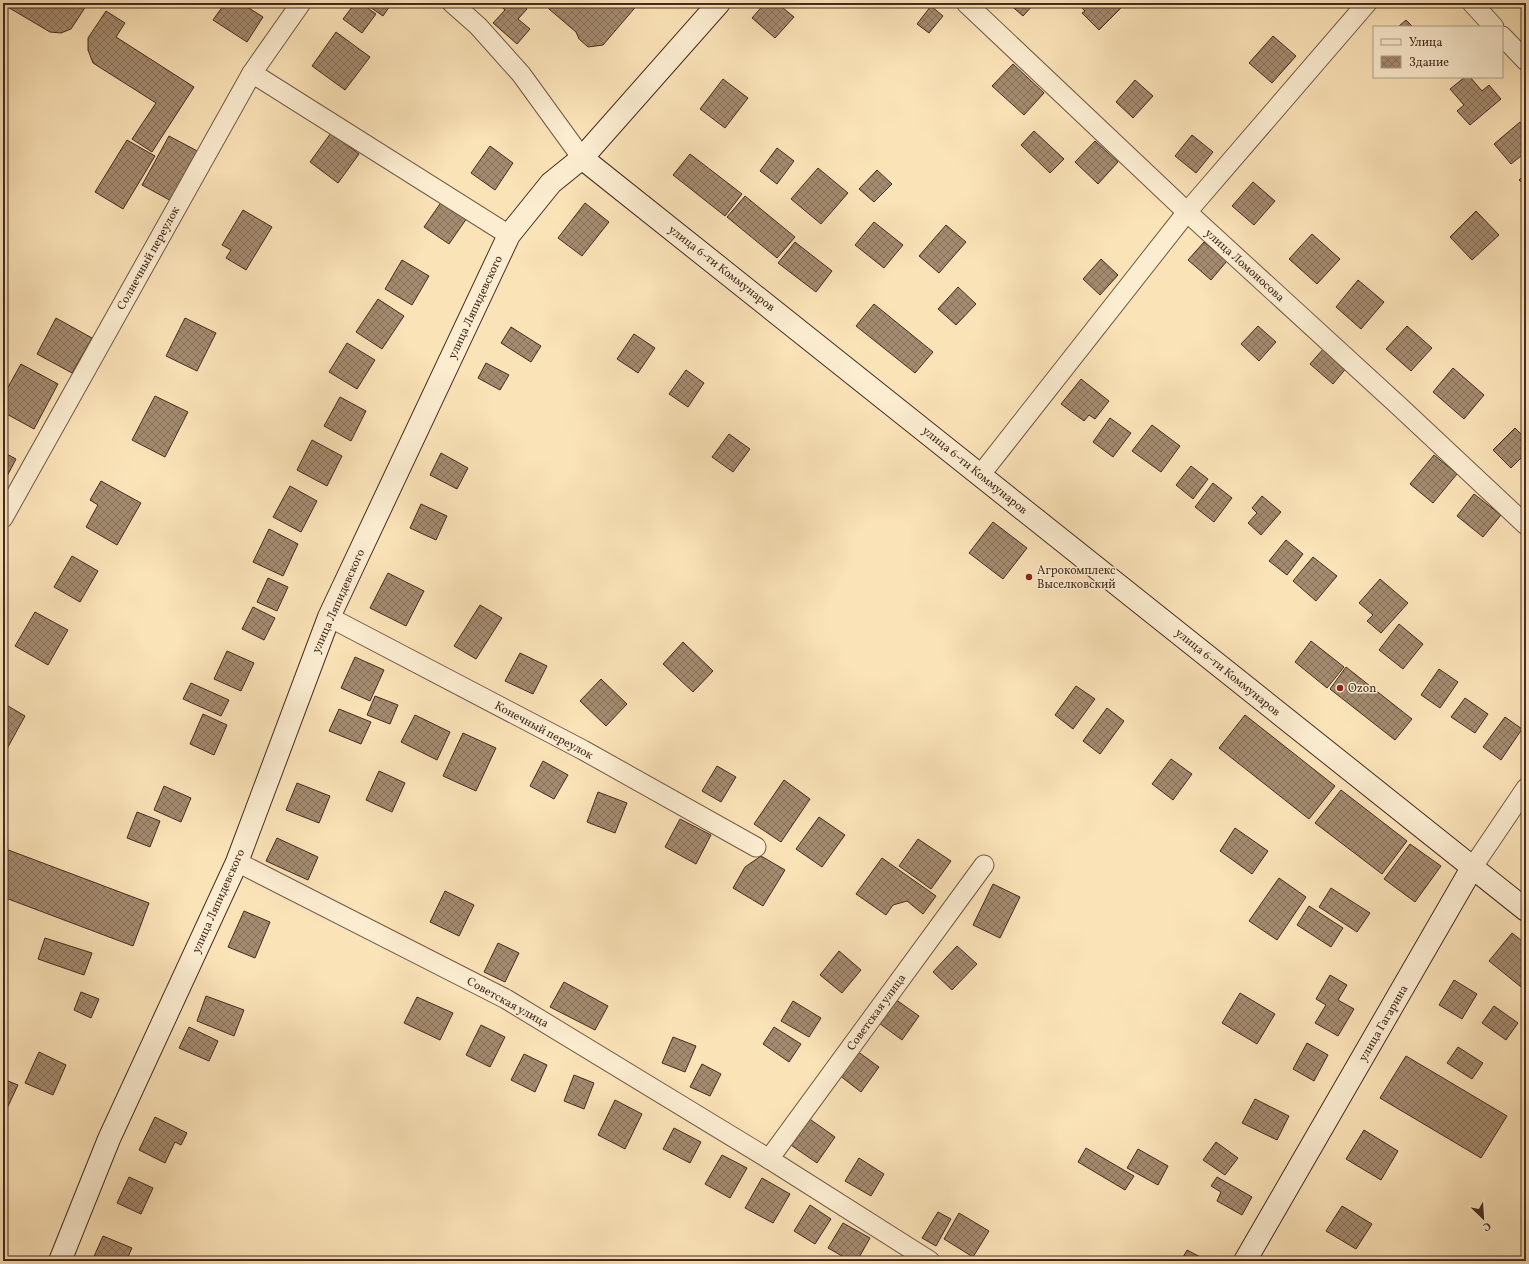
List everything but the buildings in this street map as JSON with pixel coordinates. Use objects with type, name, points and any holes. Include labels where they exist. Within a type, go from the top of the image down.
[{"type":"main road","name":"улица Ляпидевского","points":[[60,1261],[109,1139],[237,862],[329,617],[509,235],[551,182],[582,158],[719,3]]},
{"type":"main road","name":"улица 6-ти Коммунаров","points":[[582,158],[981,474],[1526,910]]},
{"type":"main road","name":"улица Гагарина","points":[[1245,1261],[1472,868]]},
{"type":"street","name":"Солнечный переулок","points":[[3,518],[252,72],[301,3]]},
{"type":"street","name":"улица 6-ти Коммунаров","points":[[452,3],[478,26],[521,74],[582,158]]},
{"type":"street","name":"улица Ломоносова","points":[[966,3],[1187,212],[1400,406],[1526,525]]},
{"type":"street","points":[[981,474],[1187,212],[1367,3]]},
{"type":"street","points":[[1472,3],[1493,26]]},
{"type":"street","points":[[1503,37],[1526,62]]},
{"type":"street","points":[[252,72],[509,235]]},
{"type":"street","name":"Конечный переулок","points":[[329,617],[583,750],[756,848]]},
{"type":"street","name":"улица Гагарина","points":[[1472,868],[1526,788]]},
{"type":"street","name":"Советская улица","points":[[237,862],[506,999],[769,1159],[930,1261]]},
{"type":"street","name":"Советская улица","points":[[769,1159],[984,865]]},
{"type":"place","name":"Агрокомплекс Выселковский","points":[[1029,577]]},
{"type":"place","name":"Ozon","points":[[1340,688]]}]
